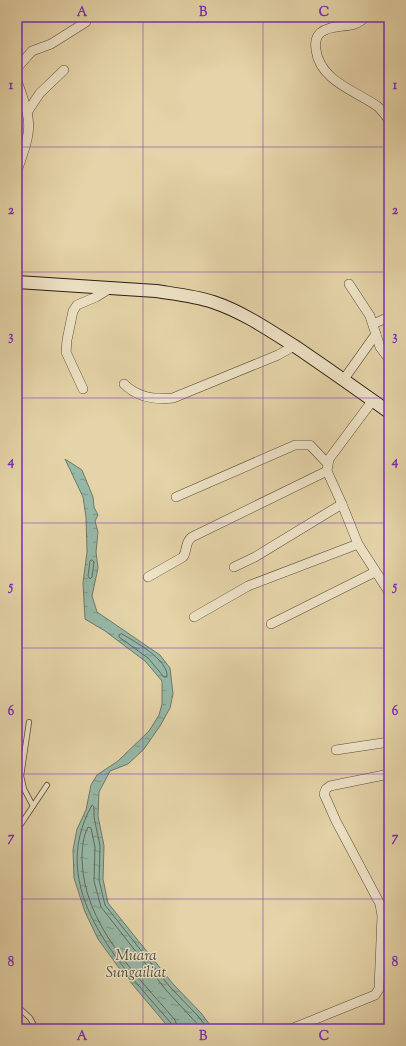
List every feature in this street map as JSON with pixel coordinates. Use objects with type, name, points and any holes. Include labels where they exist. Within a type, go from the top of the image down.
[{"type":"main road","points":[[22,282],[177,294],[212,302],[232,309],[260,324],[294,346],[344,379],[389,412]]},
{"type":"street","points":[[366,17],[355,25],[325,30],[320,33],[316,41],[316,54],[323,67],[340,84],[352,93],[379,107],[389,120]]},
{"type":"street","points":[[17,68],[32,51],[51,44],[86,22]]},
{"type":"street","points":[[28,111],[40,93],[64,70]]},
{"type":"street","points":[[17,81],[28,111],[30,123],[30,133],[17,171]]},
{"type":"street","points":[[349,284],[373,324],[380,347],[389,359]]},
{"type":"street","points":[[83,389],[66,352],[74,307],[77,304],[96,297],[108,289]]},
{"type":"street","points":[[373,324],[389,316]]},
{"type":"street","points":[[344,379],[376,334]]},
{"type":"street","points":[[124,384],[138,396],[164,399],[173,398],[278,355],[294,346]]},
{"type":"street","points":[[148,577],[183,557],[186,552],[187,542],[192,537],[327,467],[373,400]]},
{"type":"street","points":[[176,497],[295,445],[310,445],[327,467],[358,544],[389,592]]},
{"type":"street","points":[[234,567],[255,557],[342,504]]},
{"type":"street","points":[[194,617],[248,586],[358,544]]},
{"type":"street","points":[[271,624],[375,572]]},
{"type":"street","points":[[336,750],[389,742]]},
{"type":"street","points":[[291,1029],[375,995],[379,989],[382,916],[380,904],[330,809],[324,794],[326,788],[330,786],[389,774]]},
{"type":"lane","points":[[29,722],[21,776],[24,789],[33,806]]},
{"type":"lane","points":[[17,830],[47,785]]},
{"type":"lane","points":[[17,1006],[30,1018],[36,1029]]},
{"type":"water","name":"Muara Sungailiat","points":[[65,459],[82,470],[93,497],[94,507],[98,515],[95,521],[98,532],[96,552],[98,568],[92,596],[97,612],[160,655],[170,668],[173,694],[170,708],[144,749],[128,764],[110,771],[99,792],[98,816],[104,846],[103,879],[108,903],[173,984],[201,1013],[213,1029],[170,1029],[122,972],[98,939],[85,912],[74,878],[73,850],[77,829],[86,810],[91,785],[97,775],[118,761],[149,731],[159,715],[162,704],[162,681],[145,661],[105,631],[85,619],[83,583],[87,552],[86,517],[83,497]]}]
